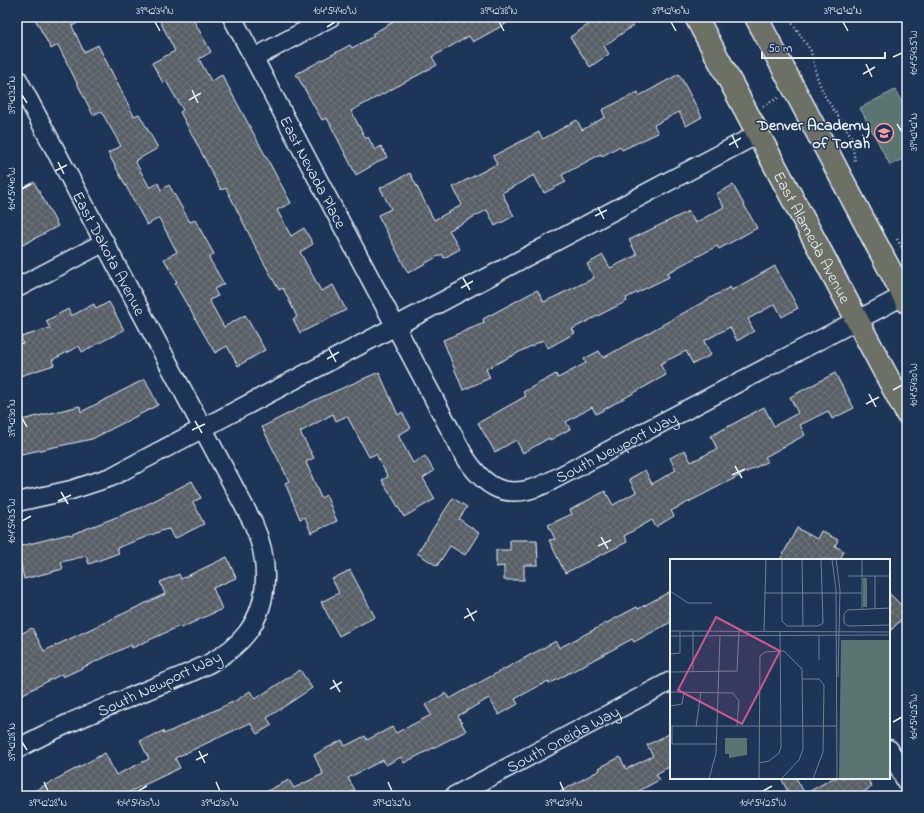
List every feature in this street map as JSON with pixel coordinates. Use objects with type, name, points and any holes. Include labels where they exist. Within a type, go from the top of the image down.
[{"type":"main road","name":"East Alameda Avenue","points":[[696,17],[907,414]]},
{"type":"main road","points":[[756,17],[906,297]]},
{"type":"street","name":"East Nevada Place","points":[[232,17],[396,325]]},
{"type":"street","points":[[254,58],[331,17]]},
{"type":"street","name":"East Dakota Avenue","points":[[17,78],[204,428]]},
{"type":"street","points":[[17,502],[93,484],[112,476],[758,134]]},
{"type":"street","points":[[17,288],[105,242]]},
{"type":"street","name":"South Newport Way","points":[[396,325],[470,463],[491,486],[502,491],[516,492],[530,490],[547,483],[857,320],[906,297]]},
{"type":"street","name":"South Newport Way","points":[[17,749],[54,730],[208,663],[228,651],[247,633],[255,619],[265,585],[266,567],[263,548],[253,524],[204,428]]},
{"type":"street","name":"South Oneida Way","points":[[454,796],[670,682]]},
{"type":"street","points":[[890,751],[907,783]]},
{"type":"path","points":[[788,17],[811,51],[817,77],[824,95],[851,136],[855,163]]},
{"type":"path","points":[[760,108],[784,95]]},
{"type":"path","points":[[895,236],[907,256]]},
{"type":"green space","points":[[895,90],[907,112],[907,157],[890,165],[860,108]]},
{"type":"building","points":[[34,17],[88,17],[72,26],[84,52],[98,45],[134,116],[139,114],[158,148],[135,161],[150,188],[158,183],[161,190],[169,185],[190,222],[195,220],[214,254],[209,258],[224,284],[214,289],[218,296],[209,300],[224,327],[245,315],[265,350],[238,366],[227,346],[215,353],[175,284],[177,282],[164,259],[177,252],[159,218],[147,225],[108,153],[121,146],[101,111],[93,115],[58,45],[51,49]]},
{"type":"building","points":[[158,17],[192,17],[211,52],[199,59],[211,81],[222,75],[291,203],[277,210],[291,236],[304,228],[313,244],[300,252],[321,291],[333,285],[346,310],[300,333],[293,319],[297,317],[283,288],[279,290],[226,188],[221,190],[180,112],[183,110],[166,81],[163,83],[152,63],[175,51]]},
{"type":"building","points":[[390,17],[518,17],[473,42],[469,36],[432,57],[437,65],[351,111],[366,139],[368,137],[375,150],[381,146],[387,157],[356,175],[327,118],[322,120],[296,74],[350,45],[352,48],[374,36],[372,34],[393,22]]},
{"type":"building","points":[[600,17],[628,17],[634,25],[604,46],[609,54],[590,67],[570,37]]},
{"type":"building","points":[[679,74],[702,117],[686,126],[679,112],[654,125],[658,133],[622,150],[620,146],[602,156],[601,154],[562,175],[566,182],[544,193],[534,175],[502,193],[514,216],[495,226],[487,210],[449,230],[460,249],[444,258],[442,254],[408,273],[378,215],[391,209],[380,188],[410,173],[434,220],[462,205],[453,187],[497,164],[493,156],[539,132],[543,139],[577,120],[582,130],[605,117],[602,110],[638,92],[639,96]]},
{"type":"building","points":[[34,182],[58,226],[17,248],[17,191]]},
{"type":"building","points":[[733,185],[757,228],[719,249],[717,246],[667,273],[669,277],[626,298],[627,301],[572,329],[575,333],[548,348],[543,340],[486,369],[490,378],[463,390],[443,340],[484,323],[483,319],[537,290],[544,302],[594,278],[587,264],[603,255],[610,268],[637,255],[629,240],[689,211],[695,223],[724,207],[716,194]]},
{"type":"building","points":[[775,266],[798,308],[782,317],[775,304],[748,319],[754,331],[737,341],[730,327],[704,341],[711,355],[693,364],[686,351],[660,364],[666,375],[596,414],[592,407],[566,422],[570,429],[550,440],[549,438],[523,453],[516,440],[495,452],[478,423],[526,396],[523,392],[556,374],[558,378],[586,363],[584,359],[599,351],[603,358],[730,287],[732,290]]},
{"type":"building","points":[[109,302],[124,330],[82,352],[79,346],[52,360],[54,365],[17,377],[17,345],[23,343],[21,337],[50,328],[46,321],[68,309],[71,316],[94,304],[96,309]]},
{"type":"building","points":[[379,372],[398,415],[402,412],[411,428],[398,435],[413,463],[425,456],[434,471],[423,478],[435,499],[404,517],[382,480],[388,477],[376,454],[369,457],[347,416],[336,421],[333,414],[300,432],[314,458],[306,462],[321,498],[326,495],[337,521],[311,533],[305,517],[300,519],[285,483],[289,481],[262,427],[315,400]]},
{"type":"building","points":[[835,373],[854,408],[832,419],[828,411],[800,425],[805,435],[765,457],[768,461],[671,511],[674,516],[656,527],[652,520],[624,536],[627,542],[565,573],[549,540],[555,539],[548,525],[572,514],[570,510],[605,491],[613,505],[636,492],[629,479],[645,470],[652,484],[676,470],[670,458],[685,450],[691,462],[717,449],[711,436],[764,407],[774,426],[798,413],[790,397]]},
{"type":"building","points":[[145,379],[158,405],[92,439],[17,455],[17,421],[80,406],[81,412]]},
{"type":"building","points":[[192,481],[201,498],[193,502],[204,524],[174,539],[169,529],[164,530],[117,548],[119,553],[89,564],[86,556],[61,562],[63,569],[24,579],[17,547],[70,535],[140,508]]},
{"type":"building","points":[[453,498],[467,507],[459,519],[479,533],[465,555],[450,546],[437,566],[417,553]]},
{"type":"building","points":[[797,528],[817,539],[821,531],[838,540],[835,546],[844,551],[840,559],[781,559]]},
{"type":"building","points":[[510,540],[537,540],[538,565],[524,565],[524,580],[504,580],[504,566],[496,567],[496,550],[510,550]]},
{"type":"building","points":[[227,557],[236,578],[213,588],[222,609],[132,648],[131,645],[63,677],[62,674],[17,697],[17,664],[23,661],[17,649],[17,636],[32,628],[44,651],[165,594],[160,582],[179,574],[181,579]]},
{"type":"building","points":[[350,570],[375,617],[339,636],[321,602],[339,593],[332,579]]},
{"type":"building","points":[[670,592],[670,623],[634,642],[632,639],[549,684],[548,681],[515,699],[518,704],[499,715],[489,698],[458,716],[466,731],[404,763],[401,757],[386,765],[383,760],[348,778],[355,790],[343,796],[257,796],[289,780],[294,788],[323,774],[314,755],[342,740],[345,746],[365,736],[367,740],[392,727],[396,733],[431,715],[425,705],[446,693],[449,699],[556,641],[559,648],[637,607],[638,609]]},
{"type":"building","points":[[890,594],[907,611],[907,614],[890,631]]},
{"type":"building","points":[[300,670],[312,688],[267,718],[272,725],[257,734],[250,723],[175,758],[180,768],[121,796],[25,796],[105,753],[116,775],[149,759],[140,741],[163,731],[164,734],[237,700],[250,691],[255,699]]},
{"type":"building","points":[[670,734],[670,767],[656,774],[659,780],[630,796],[552,796],[600,770],[599,768],[620,757],[626,769],[653,756],[647,745]]},
{"type":"building","points":[[782,779],[797,779],[805,794],[831,779],[868,779],[872,787],[856,796],[790,796]]},
{"type":"place","name":"Denver Academy of Torah","points":[[884,133]]}]
